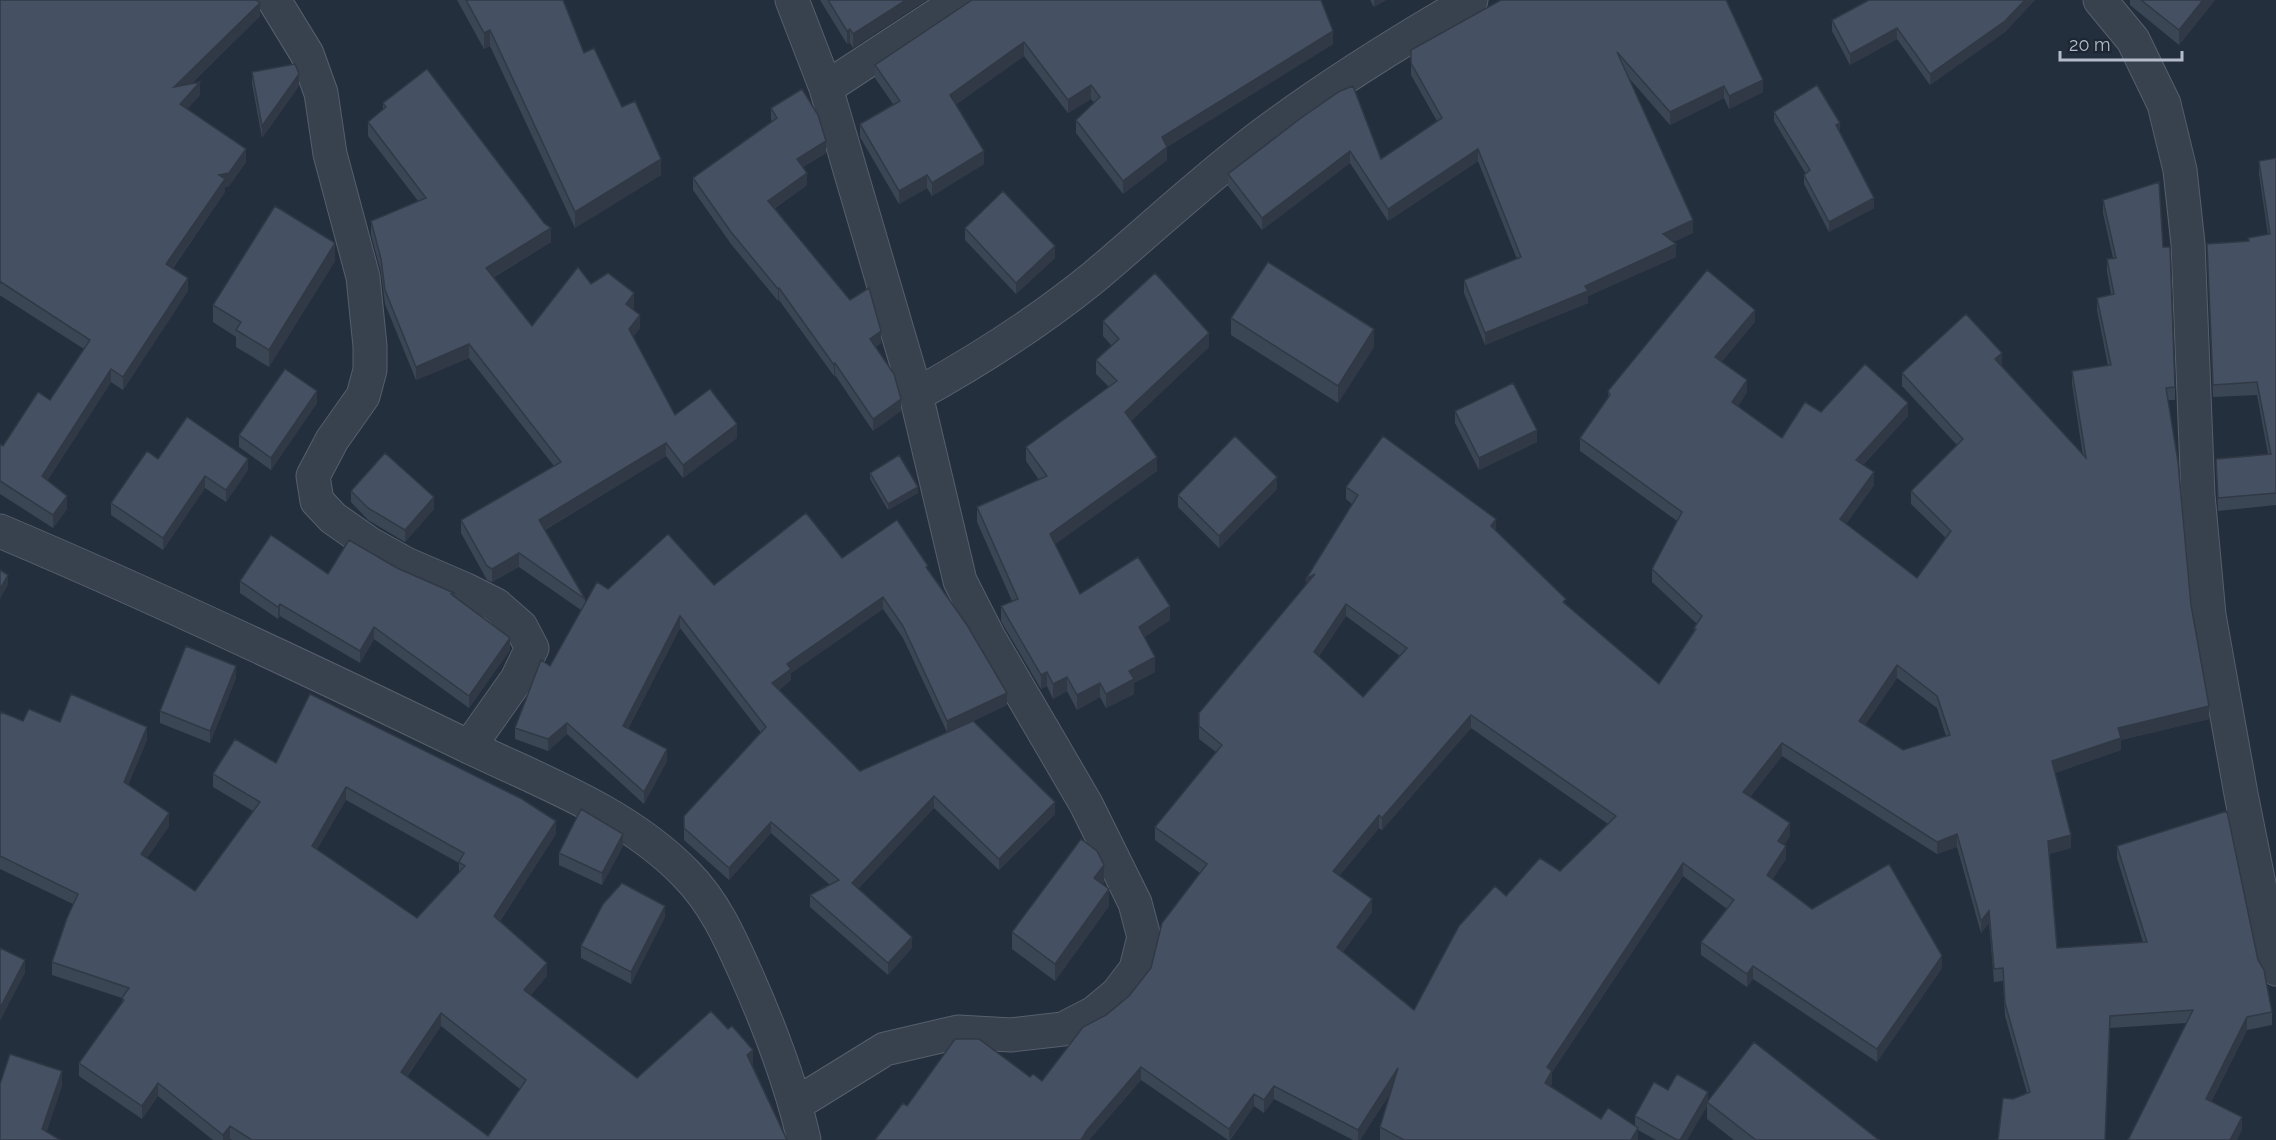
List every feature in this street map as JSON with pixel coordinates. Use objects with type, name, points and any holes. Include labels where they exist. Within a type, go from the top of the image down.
[{"type":"street","points":[[274,0],[307,54],[321,93],[330,154],[363,277],[370,346],[370,370],[363,396],[332,440],[313,476],[317,501],[333,518],[370,544],[406,564],[464,588],[496,605],[521,627],[532,648],[517,679],[469,747]]},
{"type":"street","points":[[792,0],[826,88],[916,394],[960,581],[988,636],[1086,804],[1135,903],[1144,938],[1136,969],[1117,994],[1094,1013],[1063,1029],[1011,1035],[958,1032],[885,1049],[796,1104]]},
{"type":"street","points":[[826,88],[960,0]]},
{"type":"street","points":[[916,394],[982,358],[1041,318],[1093,278],[1272,128],[1345,76],[1471,0]]},
{"type":"street","points":[[2100,0],[2133,40],[2164,104],[2180,170],[2188,244],[2197,483],[2209,615],[2247,829],[2276,969]]},
{"type":"street","points":[[0,531],[72,561],[268,651],[555,786],[647,838],[688,875],[722,920],[767,1021],[796,1104],[804,1140]]},
{"type":"building","points":[[0,0],[256,0],[260,3],[174,87],[200,82],[180,104],[246,149],[229,173],[219,175],[225,179],[166,264],[188,278],[123,377],[111,369],[42,476],[67,496],[53,515],[0,481],[0,444],[3,446],[38,392],[50,400],[90,340],[0,283]]},
{"type":"building","points":[[466,0],[563,0],[584,53],[594,48],[622,107],[635,101],[661,159],[575,212],[490,30],[484,33]]},
{"type":"building","points":[[828,0],[906,0],[853,34],[850,29],[847,31]]},
{"type":"building","points":[[972,0],[1321,0],[1333,31],[1162,137],[1167,147],[1123,181],[1076,120],[1100,97],[1091,85],[1068,100],[1024,42],[950,95],[984,151],[932,183],[927,175],[899,191],[860,124],[900,101],[875,65]]},
{"type":"building","points":[[1501,0],[1726,0],[1763,80],[1729,96],[1724,86],[1670,112],[1617,52],[1693,220],[1663,234],[1676,244],[1585,286],[1588,291],[1485,333],[1464,280],[1521,257],[1478,149],[1388,209],[1350,151],[1262,218],[1228,174],[1301,118],[1340,91],[1353,86],[1381,159],[1442,118],[1411,63],[1411,50]]},
{"type":"building","points":[[1869,0],[2025,0],[2005,21],[1930,74],[1897,28],[1850,54],[1832,20]]},
{"type":"building","points":[[2141,0],[2203,0],[2179,30]]},
{"type":"building","points":[[295,64],[299,74],[262,126],[252,72]]},
{"type":"building","points":[[427,69],[544,223],[551,228],[486,268],[532,326],[578,267],[591,284],[608,273],[634,293],[626,304],[640,315],[629,329],[675,415],[710,389],[737,424],[683,465],[666,443],[539,520],[585,599],[519,553],[492,569],[487,566],[461,520],[561,462],[469,344],[416,367],[385,290],[381,259],[371,221],[426,198],[368,122],[386,107],[383,103]]},
{"type":"building","points":[[1817,85],[1840,123],[1836,125],[1874,198],[1829,222],[1804,175],[1810,170],[1774,112]]},
{"type":"building","points":[[802,89],[818,115],[826,141],[797,159],[807,173],[768,201],[850,300],[869,288],[881,331],[870,339],[894,374],[901,399],[873,419],[779,288],[731,232],[693,178],[777,118],[771,108]]},
{"type":"building","points":[[2276,158],[2276,493],[2218,498],[2216,459],[2271,454],[2257,382],[2213,385],[2207,244],[2249,241],[2248,238],[2270,234],[2259,161]]},
{"type":"building","points":[[2159,182],[2163,247],[2170,247],[2175,387],[2166,388],[2178,462],[2191,605],[2209,706],[2118,728],[2121,738],[2052,761],[2071,835],[2048,841],[2057,948],[2147,942],[2117,846],[2227,811],[2258,960],[2264,970],[2272,1012],[2247,1017],[2206,1099],[2242,1117],[2230,1140],[2128,1140],[2193,1010],[2110,1016],[2105,1140],[1998,1140],[2003,1098],[2013,1099],[2030,1092],[2005,1003],[2003,968],[1994,969],[1989,911],[1981,921],[1957,834],[1937,842],[1782,743],[1743,792],[1790,823],[1778,841],[1786,846],[1767,875],[1812,909],[1889,864],[1942,956],[1877,1049],[1753,966],[1747,974],[1701,942],[1734,900],[1683,863],[1547,1067],[1552,1071],[1545,1083],[1601,1119],[1608,1108],[1638,1128],[1631,1140],[1404,1140],[1380,1127],[1398,1068],[1358,1130],[1274,1086],[1264,1100],[1254,1094],[1229,1129],[1141,1067],[1081,1140],[875,1140],[903,1103],[907,1106],[955,1039],[979,1039],[1030,1077],[1033,1074],[1042,1081],[1083,1027],[1106,1015],[1129,996],[1151,968],[1162,923],[1207,864],[1155,827],[1222,745],[1199,726],[1199,713],[1315,574],[1306,579],[1358,495],[1346,487],[1383,436],[1496,519],[1491,526],[1566,599],[1563,602],[1659,684],[1696,629],[1694,628],[1702,616],[1652,569],[1682,512],[1580,438],[1610,395],[1608,391],[1707,270],[1755,310],[1715,357],[1747,380],[1732,402],[1782,438],[1805,402],[1821,412],[1865,364],[1908,403],[1856,460],[1874,472],[1840,519],[1917,578],[1951,531],[1911,491],[1963,439],[1902,373],[1966,314],[2002,353],[1995,359],[2086,458],[2072,371],[2111,365],[2097,298],[2114,294],[2107,259],[2116,258],[2103,200]],"holes":[[[1346,604],[1407,648],[1363,697],[1314,652]],[[1897,665],[1937,696],[1950,735],[1903,750],[1859,721]],[[1471,715],[1616,816],[1560,871],[1540,858],[1506,896],[1495,886],[1459,926],[1414,1010],[1337,947],[1372,899],[1333,871],[1379,815],[1382,818]]]},
{"type":"building","points":[[1003,191],[1055,246],[1016,283],[965,228]]},
{"type":"building","points":[[275,206],[335,243],[269,350],[236,330],[241,322],[213,305]]},
{"type":"building","points":[[1268,262],[1374,329],[1338,386],[1231,318]]},
{"type":"building","points":[[1155,273],[1209,333],[1125,412],[1157,457],[1050,534],[1080,594],[1138,557],[1170,606],[1139,627],[1155,657],[1129,671],[1134,679],[1106,694],[1100,683],[1077,695],[1067,677],[1053,684],[1047,672],[1041,675],[1001,606],[1018,599],[977,507],[1047,476],[1026,447],[1117,381],[1096,360],[1119,339],[1103,321]]},
{"type":"building","points":[[285,369],[317,391],[271,458],[239,435]]},
{"type":"building","points":[[1513,383],[1537,430],[1479,458],[1455,411]]},
{"type":"building","points":[[187,417],[248,459],[226,490],[205,476],[163,538],[111,503],[147,451],[158,459]]},
{"type":"building","points":[[1235,436],[1277,477],[1219,536],[1178,495]]},
{"type":"building","points":[[385,453],[434,497],[405,530],[368,508],[351,491]]},
{"type":"building","points":[[899,455],[918,487],[888,504],[870,473]]},
{"type":"building","points":[[806,513],[842,558],[897,520],[928,566],[926,567],[967,625],[1007,693],[947,721],[903,626],[883,597],[787,664],[791,669],[772,683],[860,771],[973,721],[1055,802],[999,859],[934,796],[852,883],[912,937],[888,963],[810,895],[839,880],[771,822],[729,868],[684,828],[684,816],[766,727],[680,616],[623,726],[667,749],[644,792],[567,723],[548,739],[515,728],[541,660],[550,666],[597,582],[608,589],[668,534],[714,585]]},
{"type":"building","points":[[271,535],[328,574],[349,540],[397,568],[454,593],[451,594],[510,638],[469,696],[374,627],[360,651],[280,604],[278,607],[240,581]]},
{"type":"building","points":[[0,570],[8,575],[0,589]]},
{"type":"building","points":[[186,646],[236,666],[210,731],[160,711]]},
{"type":"building","points":[[71,694],[147,727],[124,782],[169,813],[141,854],[195,891],[260,802],[213,774],[235,739],[276,763],[310,694],[522,799],[556,821],[494,916],[547,963],[524,990],[637,1078],[711,1011],[728,1029],[732,1026],[753,1050],[747,1055],[787,1140],[252,1140],[230,1126],[223,1135],[158,1083],[142,1106],[79,1063],[124,1000],[122,998],[129,988],[52,962],[78,894],[0,856],[1,712],[23,721],[29,709],[60,722]],"holes":[[[346,787],[464,853],[459,862],[465,866],[417,918],[312,846]],[[441,1013],[526,1080],[488,1136],[401,1072]]]},
{"type":"building","points":[[581,809],[623,834],[602,873],[559,853]]},
{"type":"building","points":[[1081,839],[1097,851],[1104,865],[1094,878],[1109,889],[1055,964],[1012,932]]},
{"type":"building","points":[[622,883],[665,906],[631,972],[581,946],[603,904]]},
{"type":"building","points":[[0,948],[25,960],[0,1008]]},
{"type":"building","points":[[1754,1042],[1879,1140],[1756,1140],[1707,1102]]},
{"type":"building","points":[[10,1054],[62,1071],[42,1129],[60,1140],[0,1140],[0,1084]]},
{"type":"building","points":[[1677,1074],[1708,1092],[1680,1140],[1635,1116],[1654,1082],[1668,1090]]}]
